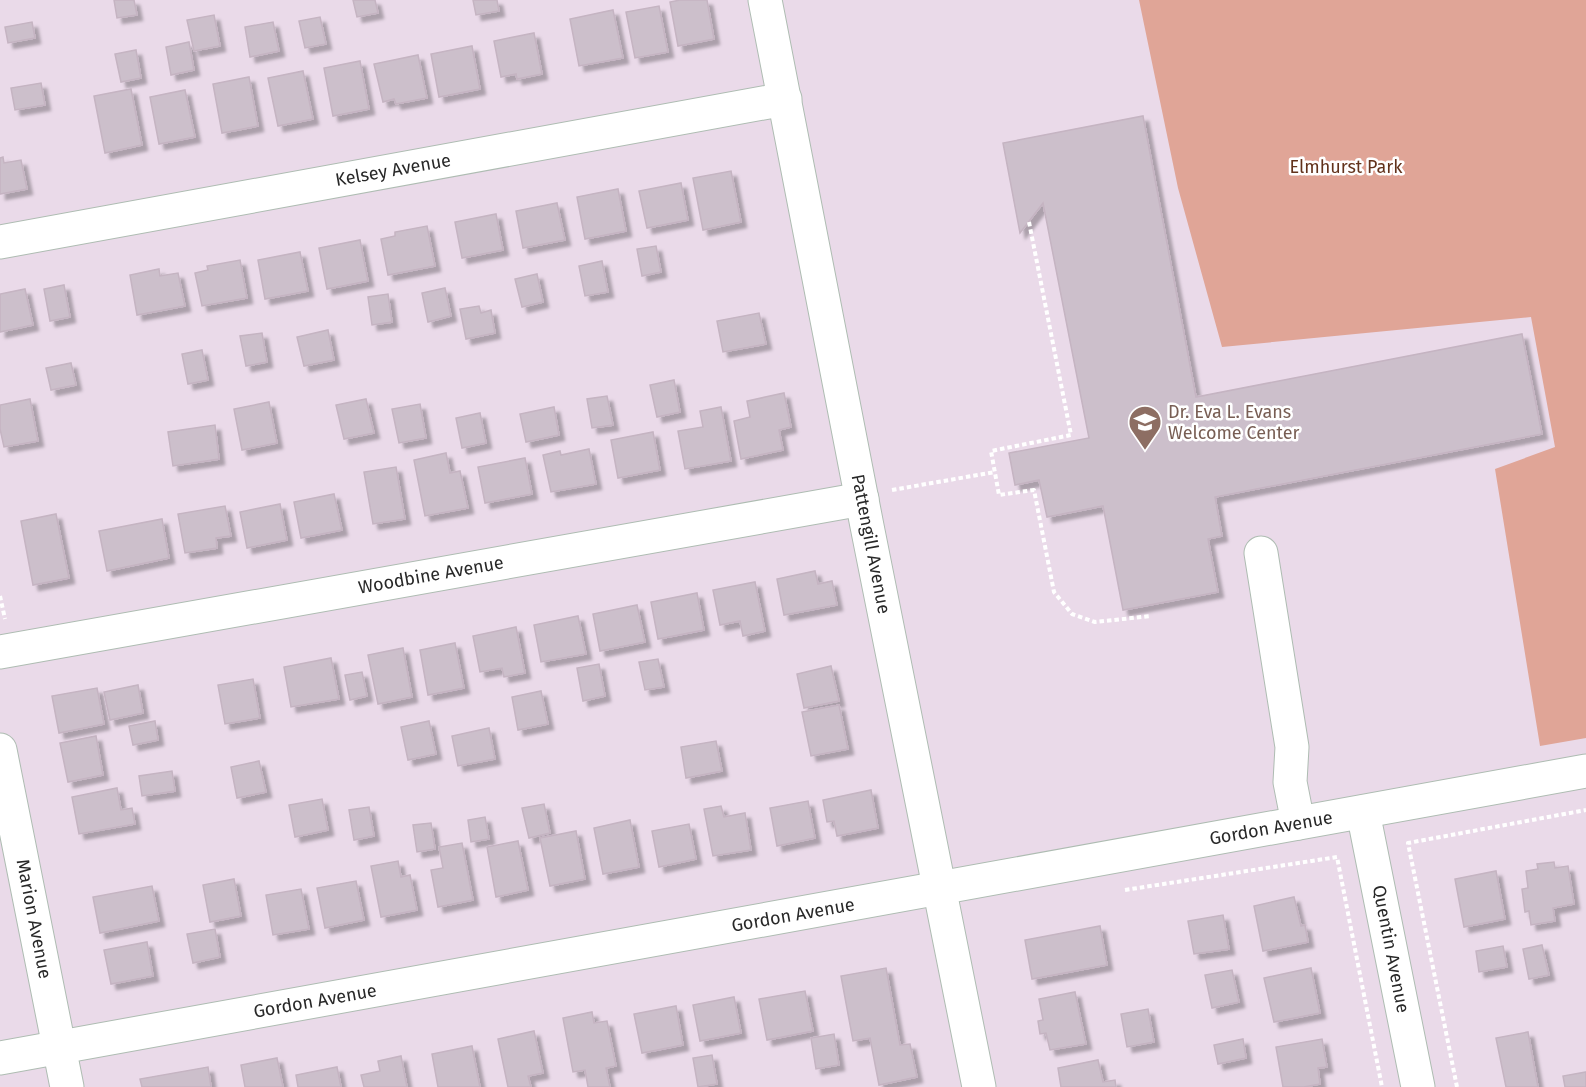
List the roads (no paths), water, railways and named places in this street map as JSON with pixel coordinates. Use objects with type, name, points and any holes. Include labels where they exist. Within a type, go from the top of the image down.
[{"type":"street","name":"Pattengill Avenue","points":[[765,0],[785,99],[876,495],[940,888],[979,1087]]},
{"type":"street","name":"Kelsey Avenue","points":[[0,242],[785,99]]},
{"type":"street","name":"Woodbine Avenue","points":[[0,652],[876,495]]},
{"type":"street","points":[[1261,553],[1292,747],[1290,783],[1298,823]]},
{"type":"street","name":"Marion Avenue","points":[[0,750],[67,1087]]},
{"type":"street","name":"Gordon Avenue","points":[[0,1058],[1586,771]]},
{"type":"street","name":"Quentin Avenue","points":[[1363,812],[1418,1087]]},
{"type":"place","name":"Dr. Eva L. Evans Welcome Center","points":[[1145,451]]},
{"type":"park label","name":"Elmhurst Park","points":[[1346,167]]}]
